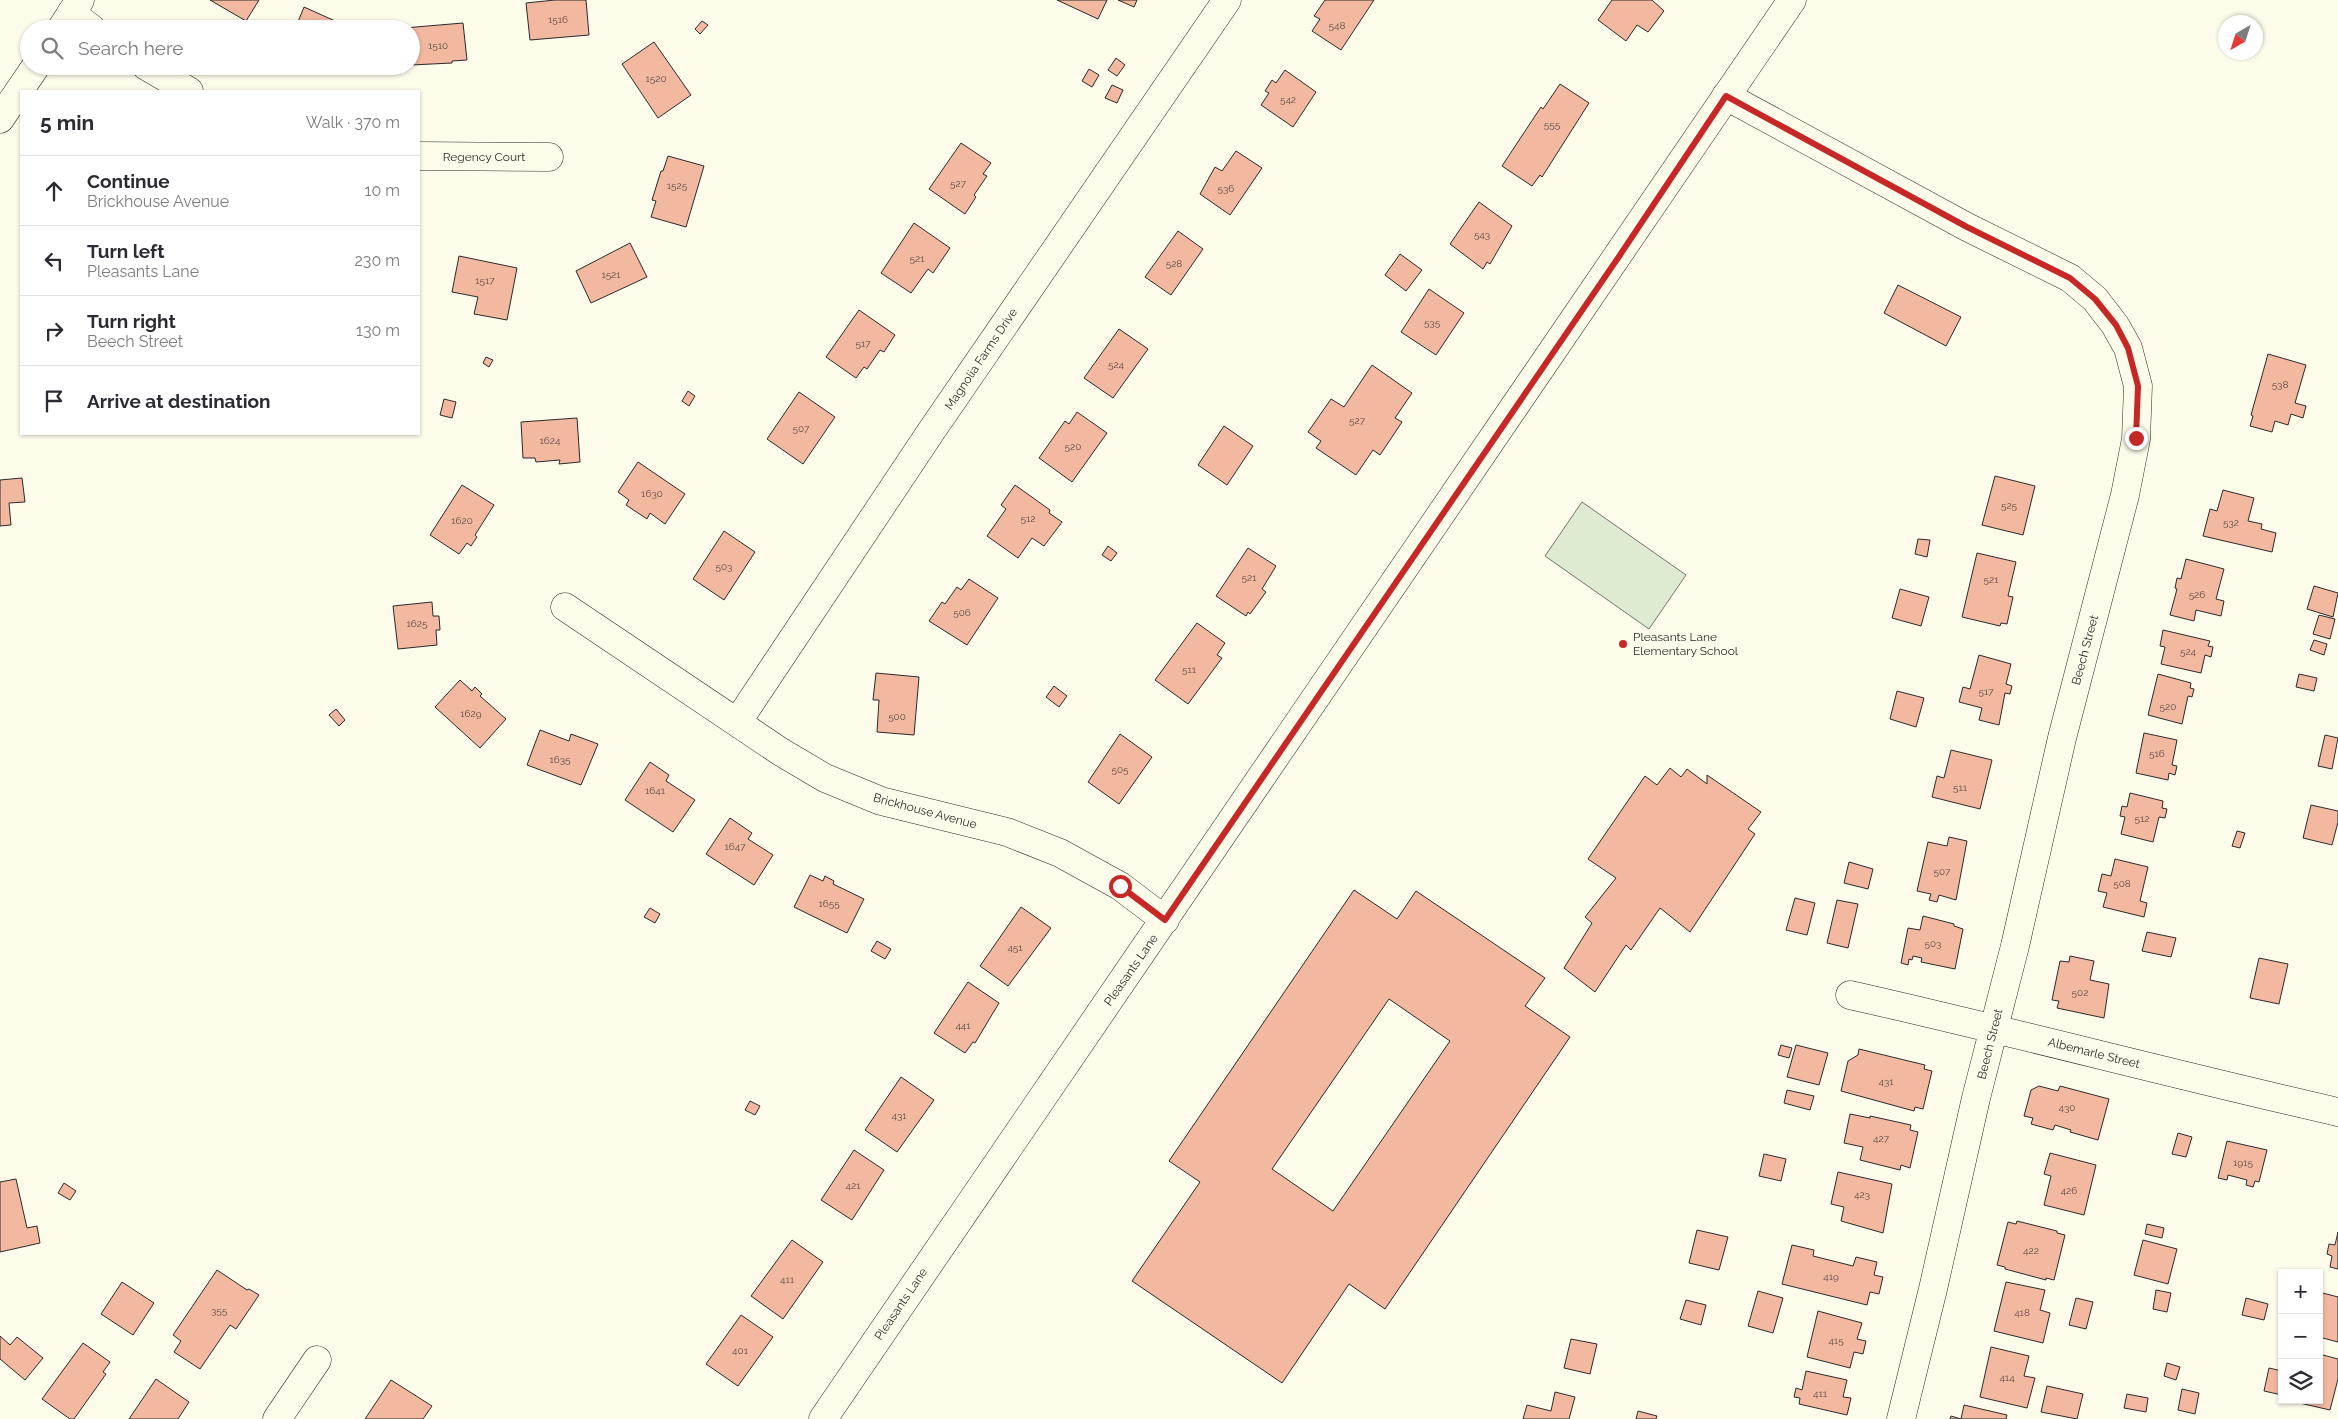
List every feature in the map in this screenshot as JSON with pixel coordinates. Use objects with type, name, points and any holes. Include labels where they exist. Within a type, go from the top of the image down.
[{"type":"street","name":"Magnolia Farms Drive","points":[[738,721],[930,434],[1227,0]]},
{"type":"street","name":"Pleasants Lane","points":[[823,1419],[1620,255],[1792,0]]},
{"type":"street","points":[[0,119],[30,75]]},
{"type":"street","points":[[161,75],[186,90]]},
{"type":"street","name":"Beech Street","points":[[1726,96],[1967,227],[2070,278],[2095,299],[2116,325],[2128,348],[2138,386],[2136,438],[2125,496],[2062,738],[2015,946],[1902,1419]]},
{"type":"street","name":"Regency Court","points":[[420,156],[549,157]]},
{"type":"street","name":"Brickhouse Avenue","points":[[565,607],[738,721],[781,752],[833,781],[881,801],[1007,832],[1060,853],[1120,886],[1165,920]]},
{"type":"street","name":"Albemarle Street","points":[[1850,995],[2338,1112]]},
{"type":"street","points":[[277,1419],[317,1360]]},
{"type":"green space","points":[[1582,502],[1686,575],[1649,629],[1545,556]]},
{"type":"building","points":[[210,0],[259,0],[247,20]]},
{"type":"building","points":[[555,0],[586,0],[589,35],[530,40],[526,3]]},
{"type":"building","points":[[1057,0],[1107,0],[1098,19]]},
{"type":"building","points":[[1118,0],[1137,0],[1134,7]]},
{"type":"building","points":[[1325,0],[1374,0],[1341,50],[1312,31],[1320,19],[1314,16]]},
{"type":"building","points":[[1612,0],[1652,0],[1664,11],[1648,32],[1637,25],[1626,41],[1598,20]]},
{"type":"building","points":[[304,7],[333,20],[299,20]]},
{"type":"building","points":[[702,21],[708,25],[700,34],[695,29]]},
{"type":"building","points":[[463,23],[467,60],[452,61],[452,63],[420,65],[420,27]]},
{"type":"building","points":[[654,42],[691,95],[658,118],[622,64]]},
{"type":"building","points":[[1116,58],[1125,65],[1117,76],[1108,70]]},
{"type":"building","points":[[1089,69],[1099,75],[1092,87],[1082,81]]},
{"type":"building","points":[[1285,70],[1316,92],[1293,127],[1261,105],[1269,93],[1265,91],[1272,80],[1276,83]]},
{"type":"building","points":[[1560,84],[1589,103],[1542,177],[1540,175],[1532,186],[1502,166],[1541,107],[1543,109]]},
{"type":"building","points":[[1112,85],[1123,90],[1117,103],[1105,98]]},
{"type":"building","points":[[961,143],[991,163],[983,174],[987,176],[974,195],[976,197],[965,214],[929,189]]},
{"type":"building","points":[[1236,151],[1262,168],[1230,215],[1200,194],[1215,167],[1222,171]]},
{"type":"building","points":[[668,156],[704,166],[686,227],[651,217],[656,201],[652,200]]},
{"type":"building","points":[[1479,202],[1512,226],[1490,264],[1487,262],[1483,269],[1450,244]]},
{"type":"building","points":[[914,223],[950,248],[933,273],[928,269],[911,293],[881,273]]},
{"type":"building","points":[[1178,231],[1203,249],[1171,295],[1145,277]]},
{"type":"building","points":[[630,243],[647,277],[591,303],[576,271]]},
{"type":"building","points":[[1400,254],[1422,270],[1406,291],[1385,275]]},
{"type":"building","points":[[459,256],[517,268],[507,320],[474,314],[478,297],[452,292]]},
{"type":"building","points":[[1898,285],[1961,317],[1946,346],[1884,313]]},
{"type":"building","points":[[1429,289],[1464,313],[1436,355],[1401,332]]},
{"type":"building","points":[[859,310],[895,335],[884,352],[880,350],[867,369],[864,367],[856,378],[826,357]]},
{"type":"building","points":[[1119,329],[1148,349],[1113,398],[1084,378]]},
{"type":"building","points":[[2268,354],[2306,365],[2295,403],[2306,406],[2303,418],[2291,414],[2288,425],[2275,421],[2272,432],[2250,426],[2253,416],[2251,415]]},
{"type":"building","points":[[486,357],[493,360],[489,367],[483,363]]},
{"type":"building","points":[[1372,365],[1412,393],[1395,418],[1402,422],[1380,455],[1373,450],[1356,475],[1316,448],[1321,441],[1308,432],[1331,399],[1344,407]]},
{"type":"building","points":[[688,391],[695,396],[689,406],[682,401]]},
{"type":"building","points":[[799,392],[835,417],[803,464],[767,439]]},
{"type":"building","points":[[444,399],[456,402],[452,418],[440,415]]},
{"type":"building","points":[[1077,412],[1107,433],[1072,482],[1039,458],[1065,421],[1069,424]]},
{"type":"building","points":[[577,418],[580,462],[559,464],[560,460],[536,462],[535,458],[523,458],[521,422]]},
{"type":"building","points":[[1224,426],[1253,446],[1227,485],[1198,465]]},
{"type":"building","points":[[638,462],[685,494],[665,524],[650,513],[647,519],[626,505],[629,500],[618,492]]},
{"type":"building","points":[[1995,476],[2035,486],[2023,535],[1982,525]]},
{"type":"building","points":[[22,478],[25,502],[9,503],[11,525],[0,526],[0,480]]},
{"type":"building","points":[[462,485],[494,505],[475,535],[477,537],[471,546],[467,543],[459,554],[430,535]]},
{"type":"building","points":[[1015,485],[1050,510],[1049,513],[1062,522],[1044,546],[1032,538],[1018,558],[987,536],[1006,509],[1001,505]]},
{"type":"building","points":[[2223,490],[2254,498],[2248,521],[2262,524],[2261,529],[2276,533],[2272,552],[2203,536],[2210,509],[2217,511]]},
{"type":"building","points":[[724,531],[755,552],[724,600],[693,579]]},
{"type":"building","points":[[1918,539],[1930,540],[1927,557],[1915,554]]},
{"type":"building","points":[[1108,546],[1117,553],[1111,561],[1102,555]]},
{"type":"building","points":[[1248,548],[1276,566],[1262,589],[1266,592],[1250,614],[1248,612],[1246,616],[1216,596]]},
{"type":"building","points":[[1977,553],[2016,562],[2008,596],[2013,597],[2007,624],[2001,623],[2000,626],[1962,617]]},
{"type":"building","points":[[2186,559],[2224,569],[2216,599],[2224,601],[2221,616],[2196,610],[2194,621],[2170,615],[2177,589],[2175,588],[2177,578],[2181,579]]},
{"type":"building","points":[[969,579],[998,598],[967,645],[929,621],[942,602],[945,604],[957,587],[961,590]]},
{"type":"building","points":[[2314,586],[2338,593],[2333,617],[2307,609]]},
{"type":"building","points":[[1900,589],[1929,597],[1921,626],[1892,618]]},
{"type":"building","points":[[432,602],[433,616],[439,616],[440,630],[436,630],[437,645],[398,649],[393,606]]},
{"type":"building","points":[[2319,615],[2335,619],[2330,639],[2313,634]]},
{"type":"building","points":[[1197,623],[1225,643],[1217,655],[1222,658],[1188,704],[1155,680]]},
{"type":"building","points":[[2163,630],[2210,641],[2208,646],[2213,647],[2211,657],[2205,655],[2201,673],[2161,664],[2165,647],[2160,646]]},
{"type":"building","points":[[2314,640],[2327,644],[2324,655],[2310,650]]},
{"type":"building","points":[[1979,655],[2011,664],[2006,684],[2012,686],[2010,694],[2005,693],[1999,725],[1979,720],[1982,708],[1959,702],[1963,687],[1970,689]]},
{"type":"building","points":[[876,673],[919,677],[914,735],[877,732],[879,700],[873,700]]},
{"type":"building","points":[[2158,674],[2191,683],[2190,688],[2194,689],[2192,697],[2188,696],[2182,724],[2148,715]]},
{"type":"building","points":[[2299,674],[2317,678],[2314,691],[2296,687]]},
{"type":"building","points":[[460,680],[472,691],[475,687],[482,694],[480,696],[506,719],[480,748],[435,707]]},
{"type":"building","points":[[1054,686],[1067,696],[1059,707],[1046,697]]},
{"type":"building","points":[[1897,691],[1924,698],[1916,727],[1890,719]]},
{"type":"building","points":[[336,709],[345,720],[339,726],[329,715]]},
{"type":"building","points":[[540,730],[569,741],[571,734],[598,744],[581,785],[527,765]]},
{"type":"building","points":[[2144,733],[2177,740],[2172,765],[2177,766],[2175,775],[2169,773],[2168,780],[2136,773]]},
{"type":"building","points":[[1120,734],[1152,757],[1119,804],[1088,782]]},
{"type":"building","points":[[2325,735],[2338,738],[2332,769],[2318,766]]},
{"type":"building","points":[[1951,750],[1992,760],[1980,809],[1932,797],[1937,776],[1944,778]]},
{"type":"building","points":[[650,762],[669,775],[666,781],[695,800],[673,832],[625,800]]},
{"type":"building","points":[[1670,768],[1681,777],[1687,769],[1707,784],[1707,775],[1761,812],[1748,829],[1755,834],[1690,932],[1660,908],[1631,950],[1626,945],[1595,992],[1564,968],[1592,923],[1585,917],[1616,878],[1588,859],[1645,776],[1657,785]]},
{"type":"building","points":[[2130,793],[2163,801],[2162,808],[2167,809],[2165,818],[2159,817],[2153,842],[2121,834],[2125,817],[2120,816],[2122,806],[2127,807]]},
{"type":"building","points":[[2311,805],[2338,811],[2338,822],[2332,845],[2303,838]]},
{"type":"building","points":[[730,818],[752,833],[748,839],[773,855],[754,885],[706,854]]},
{"type":"building","points":[[2237,831],[2245,833],[2240,848],[2232,846]]},
{"type":"building","points":[[1949,837],[1967,841],[1956,900],[1939,895],[1937,902],[1929,900],[1931,894],[1917,891],[1928,842],[1947,846]]},
{"type":"building","points":[[2115,859],[2148,867],[2140,901],[2147,903],[2144,917],[2103,907],[2107,893],[2098,891],[2102,874],[2111,876]]},
{"type":"building","points":[[1849,862],[1873,869],[1868,889],[1844,883]]},
{"type":"building","points":[[810,875],[823,881],[825,876],[834,881],[833,884],[864,899],[847,933],[794,907]]},
{"type":"building","points":[[1354,890],[1397,919],[1416,891],[1545,978],[1525,1006],[1570,1037],[1385,1309],[1349,1284],[1282,1383],[1132,1281],[1200,1182],[1169,1161]],"holes":[[[1389,999],[1450,1041],[1333,1211],[1272,1169]]]},
{"type":"building","points":[[1795,898],[1815,903],[1807,935],[1786,930]]},
{"type":"building","points":[[1837,900],[1858,904],[1848,948],[1827,943]]},
{"type":"building","points":[[1021,907],[1051,928],[1008,986],[980,966]]},
{"type":"building","points":[[650,908],[660,914],[655,923],[644,917]]},
{"type":"building","points":[[1923,916],[1954,924],[1954,926],[1963,929],[1955,969],[1921,962],[1922,958],[1913,956],[1912,960],[1909,959],[1908,965],[1901,963],[1908,928],[1920,930]]},
{"type":"building","points":[[2147,932],[2176,938],[2171,957],[2142,951]]},
{"type":"building","points":[[877,941],[891,949],[885,959],[871,951]]},
{"type":"building","points":[[2070,956],[2094,961],[2090,980],[2109,984],[2104,1018],[2057,1008],[2059,1001],[2052,1000],[2060,961],[2069,962]]},
{"type":"building","points":[[2259,958],[2288,964],[2279,1004],[2250,998]]},
{"type":"building","points":[[968,982],[999,1003],[975,1043],[973,1042],[965,1053],[934,1033]]},
{"type":"building","points":[[1781,1045],[1792,1048],[1789,1058],[1778,1055]]},
{"type":"building","points":[[1796,1045],[1828,1053],[1819,1085],[1787,1077]]},
{"type":"building","points":[[1859,1049],[1925,1065],[1924,1069],[1932,1071],[1923,1109],[1915,1107],[1914,1111],[1841,1091],[1848,1061],[1858,1055]]},
{"type":"building","points":[[901,1077],[934,1100],[897,1152],[865,1130]]},
{"type":"building","points":[[2039,1086],[2058,1091],[2060,1086],[2109,1099],[2098,1140],[2070,1132],[2071,1130],[2055,1125],[2053,1130],[2031,1124],[2033,1118],[2024,1116],[2031,1090]]},
{"type":"building","points":[[1787,1090],[1814,1096],[1810,1110],[1784,1103]]},
{"type":"building","points":[[750,1101],[760,1106],[755,1115],[745,1110]]},
{"type":"building","points":[[1850,1114],[1870,1118],[1870,1116],[1911,1125],[1910,1130],[1918,1132],[1910,1168],[1901,1165],[1900,1170],[1860,1160],[1863,1147],[1844,1143]]},
{"type":"building","points":[[2178,1133],[2192,1137],[2186,1157],[2172,1154]]},
{"type":"building","points":[[2227,1141],[2267,1150],[2259,1182],[2255,1181],[2253,1187],[2246,1185],[2247,1180],[2228,1175],[2227,1180],[2218,1178]]},
{"type":"building","points":[[854,1150],[884,1170],[852,1220],[821,1200]]},
{"type":"building","points":[[2050,1153],[2096,1165],[2084,1215],[2044,1205],[2051,1176],[2044,1174]]},
{"type":"building","points":[[1764,1154],[1786,1159],[1781,1181],[1759,1176]]},
{"type":"building","points":[[1838,1172],[1892,1184],[1883,1233],[1841,1221],[1844,1207],[1831,1204]]},
{"type":"building","points":[[16,1179],[27,1228],[37,1226],[40,1243],[0,1252],[0,1182]]},
{"type":"building","points":[[64,1183],[76,1191],[70,1200],[58,1193]]},
{"type":"building","points":[[2017,1221],[2057,1231],[2057,1233],[2065,1235],[2054,1280],[2046,1278],[2046,1280],[1997,1265],[2008,1222],[2016,1224]]},
{"type":"building","points":[[2147,1224],[2164,1228],[2162,1238],[2145,1234]]},
{"type":"building","points":[[1697,1230],[1728,1237],[1719,1270],[1689,1263]]},
{"type":"building","points":[[2338,1232],[2338,1269],[2330,1267],[2332,1256],[2327,1254],[2329,1244],[2335,1245]]},
{"type":"building","points":[[792,1240],[823,1262],[783,1319],[751,1296]]},
{"type":"building","points":[[2143,1240],[2177,1249],[2168,1284],[2134,1275]]},
{"type":"building","points":[[1792,1245],[1814,1250],[1813,1256],[1853,1266],[1856,1257],[1877,1262],[1874,1275],[1883,1277],[1879,1294],[1870,1292],[1867,1305],[1782,1284]]},
{"type":"building","points":[[217,1270],[247,1290],[249,1289],[259,1295],[236,1329],[230,1325],[200,1369],[174,1352],[181,1341],[173,1335]]},
{"type":"building","points":[[122,1282],[154,1303],[133,1335],[101,1314]]},
{"type":"building","points":[[2006,1282],[2045,1290],[2040,1310],[2050,1313],[2043,1343],[1994,1331]]},
{"type":"building","points":[[2156,1290],[2171,1293],[2167,1312],[2153,1309]]},
{"type":"building","points":[[1758,1291],[1783,1298],[1773,1333],[1748,1326]]},
{"type":"building","points":[[2323,1293],[2338,1297],[2338,1342],[2323,1338]]},
{"type":"building","points":[[2076,1298],[2093,1302],[2086,1329],[2069,1325]]},
{"type":"building","points":[[2246,1298],[2268,1304],[2264,1320],[2242,1315]]},
{"type":"building","points":[[1686,1300],[1706,1305],[1701,1325],[1680,1319]]},
{"type":"building","points":[[1818,1311],[1862,1323],[1857,1339],[1866,1341],[1863,1354],[1854,1352],[1850,1368],[1807,1357]]},
{"type":"building","points":[[741,1315],[773,1337],[738,1386],[706,1364]]},
{"type":"building","points":[[0,1336],[10,1345],[17,1337],[43,1358],[25,1380],[0,1359]]},
{"type":"building","points":[[1571,1339],[1597,1344],[1590,1374],[1564,1368]]},
{"type":"building","points":[[83,1343],[110,1362],[103,1372],[106,1374],[74,1419],[70,1419],[42,1399]]},
{"type":"building","points":[[1991,1347],[2029,1356],[2024,1376],[2035,1378],[2027,1408],[1980,1397]]},
{"type":"building","points":[[2323,1355],[2338,1359],[2338,1379],[2330,1410],[2304,1404],[2323,1404]]},
{"type":"building","points":[[2167,1363],[2180,1367],[2176,1380],[2164,1376]]},
{"type":"building","points":[[2269,1368],[2278,1370],[2278,1394],[2264,1391]]},
{"type":"building","points":[[1806,1371],[1847,1380],[1843,1397],[1851,1398],[1847,1415],[1799,1404],[1800,1398],[1794,1397],[1796,1388],[1802,1390]]},
{"type":"building","points":[[156,1379],[189,1402],[178,1419],[129,1419]]},
{"type":"building","points":[[391,1380],[432,1406],[423,1419],[365,1419]]},
{"type":"building","points":[[2047,1386],[2083,1394],[2077,1419],[2041,1412]]},
{"type":"building","points":[[2182,1389],[2199,1393],[2195,1414],[2178,1410]]},
{"type":"building","points":[[1555,1392],[1575,1397],[1569,1419],[1523,1419],[1527,1405],[1551,1411]]},
{"type":"building","points":[[2127,1394],[2148,1398],[2146,1412],[2124,1408]]},
{"type":"building","points":[[1964,1405],[2007,1415],[2006,1419],[1961,1419]]},
{"type":"building","points":[[1638,1411],[1657,1416],[1656,1419],[1636,1419]]},
{"type":"building","points":[[1951,1416],[1961,1419],[1950,1419]]},
{"type":"place","name":"Pleasants Lane Elementary School","points":[[1623,644]]},
{"type":"route","points":[[1120,886],[1165,920],[1620,255],[1726,96],[1967,227],[2070,278],[2095,299],[2116,325],[2128,348],[2138,386],[2136,438]]}]
